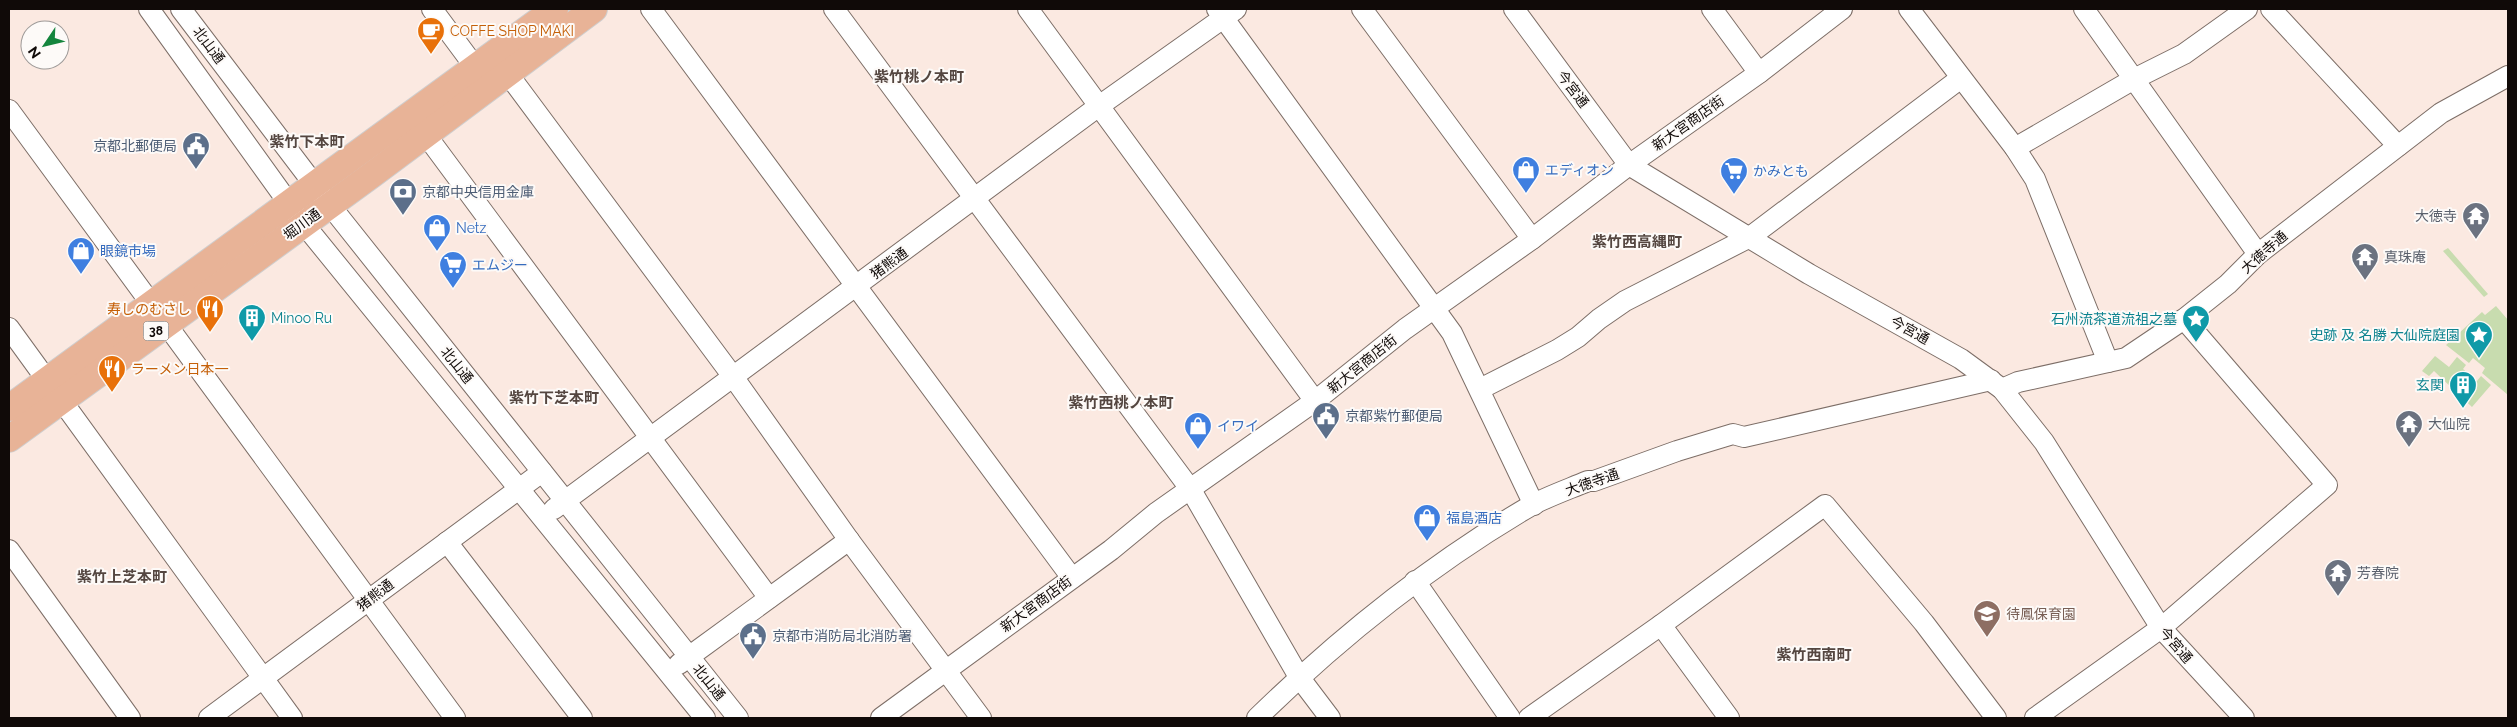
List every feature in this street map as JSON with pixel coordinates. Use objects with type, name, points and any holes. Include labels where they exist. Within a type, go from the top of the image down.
[{"type":"main road","name":"堀川通","points":[[9,439],[54,390],[321,195],[475,67],[555,9]]},
{"type":"main road","name":"堀川通","points":[[321,195],[426,134],[594,9]]},
{"type":"main road","name":"堀川通","points":[[9,408],[54,390]]},
{"type":"street","name":"北山通","points":[[149,9],[296,213],[705,718]]},
{"type":"street","name":"北山通","points":[[181,9],[321,195],[738,718]]},
{"type":"street","points":[[432,9],[475,67],[508,74],[734,378],[849,540],[981,718]]},
{"type":"street","points":[[650,9],[858,286],[1072,578]]},
{"type":"street","points":[[834,9],[1191,490],[1298,677],[1330,718]]},
{"type":"street","points":[[1028,9],[1315,401]]},
{"type":"street","points":[[1362,9],[1532,239]]},
{"type":"street","name":"今宮通","points":[[1514,9],[1629,165],[1809,274],[1961,359],[1997,384],[2044,442],[2161,628],[2222,709],[2244,718]]},
{"type":"street","points":[[1712,9],[1758,73]]},
{"type":"street","name":"新大宮商店街","points":[[882,718],[1111,550],[1156,513],[1315,401],[1435,307],[1532,239],[1629,165],[1758,73],[1842,9]]},
{"type":"street","points":[[1908,9],[2015,148],[2036,179],[2108,362]]},
{"type":"street","points":[[2084,9],[2258,254]]},
{"type":"street","points":[[2015,148],[2134,79],[2184,54],[2247,9]]},
{"type":"street","points":[[2271,9],[2398,146]]},
{"type":"street","points":[[1226,12],[1452,333],[1534,504]]},
{"type":"street","name":"猪熊通","points":[[542,518],[975,200],[1226,12]]},
{"type":"street","name":"大徳寺通","points":[[1257,718],[1298,677],[1415,580],[1534,504],[1588,481],[1594,481],[1677,451],[1733,434],[1744,437],[1997,384],[2018,382],[2126,358],[2184,320],[2228,284],[2258,254],[2441,113],[2508,76]]},
{"type":"street","points":[[1480,389],[1557,350],[1578,337],[1599,319],[1625,301],[1750,237],[1960,78]]},
{"type":"street","points":[[9,110],[455,718]]},
{"type":"street","points":[[426,134],[649,439],[769,598]]},
{"type":"street","points":[[2035,718],[2161,628],[2327,485],[2184,320]]},
{"type":"street","points":[[9,328],[292,718]]},
{"type":"street","points":[[458,413],[481,396]]},
{"type":"street","name":"猪熊通","points":[[209,718],[542,472]]},
{"type":"street","points":[[1529,718],[1661,625],[1825,505],[1924,622],[1996,718]]},
{"type":"street","points":[[668,672],[849,540]]},
{"type":"street","points":[[447,542],[582,718]]},
{"type":"street","points":[[9,550],[130,718]]},
{"type":"street","points":[[1415,580],[1510,718]]},
{"type":"street","points":[[1661,625],[1729,718]]},
{"type":"green space","points":[[2448,248],[2488,294],[2484,297],[2443,251]]},
{"type":"green space","points":[[2496,306],[2508,320],[2508,395],[2482,373],[2485,368],[2473,358],[2469,363],[2446,345],[2482,312],[2485,315]]},
{"type":"green space","points":[[2435,356],[2449,367],[2457,357],[2466,365],[2463,369],[2477,381],[2481,376],[2491,385],[2472,407],[2434,371],[2429,376],[2422,371]]},
{"type":"place","name":"COFFE SHOP MAKI","points":[[431,55]]},
{"type":"place","name":"京都北郵便局","points":[[196,170]]},
{"type":"place","name":"エディオン","points":[[1526,194]]},
{"type":"place","name":"かみとも","points":[[1734,195]]},
{"type":"place","name":"京都中央信用金庫","points":[[403,216]]},
{"type":"place","name":"大徳寺","points":[[2476,240]]},
{"type":"place","name":"Netz","points":[[437,252]]},
{"type":"place","name":"眼鏡市場","points":[[81,275]]},
{"type":"place","name":"真珠庵","points":[[2365,281]]},
{"type":"place","name":"エムジー","points":[[453,289]]},
{"type":"place","name":"寿しのむさし","points":[[210,333]]},
{"type":"place","name":"Minoo Ru","points":[[252,342]]},
{"type":"place","name":"石州流茶道流祖之墓","points":[[2196,343]]},
{"type":"place","name":"史跡 及 名勝 大仙院庭園","points":[[2479,359]]},
{"type":"place","name":"ラーメン日本一","points":[[112,393]]},
{"type":"place","name":"玄関","points":[[2463,409]]},
{"type":"place","name":"京都紫竹郵便局","points":[[1326,440]]},
{"type":"place","name":"大仙院","points":[[2409,448]]},
{"type":"place","name":"イワイ","points":[[1198,450]]},
{"type":"place","name":"福島酒店","points":[[1427,542]]},
{"type":"place","name":"芳春院","points":[[2338,597]]},
{"type":"place","name":"待鳳保育園","points":[[1987,638]]},
{"type":"place","name":"京都市消防局北消防署","points":[[753,660]]},
{"type":"district","name":"紫竹桃ノ本町","points":[[919,77]]},
{"type":"district","name":"紫竹下本町","points":[[307,142]]},
{"type":"district","name":"紫竹西高縄町","points":[[1637,242]]},
{"type":"district","name":"紫竹下芝本町","points":[[554,398]]},
{"type":"district","name":"紫竹西桃ノ本町","points":[[1121,403]]},
{"type":"district","name":"紫竹上芝本町","points":[[122,577]]},
{"type":"district","name":"紫竹西南町","points":[[1814,655]]}]
